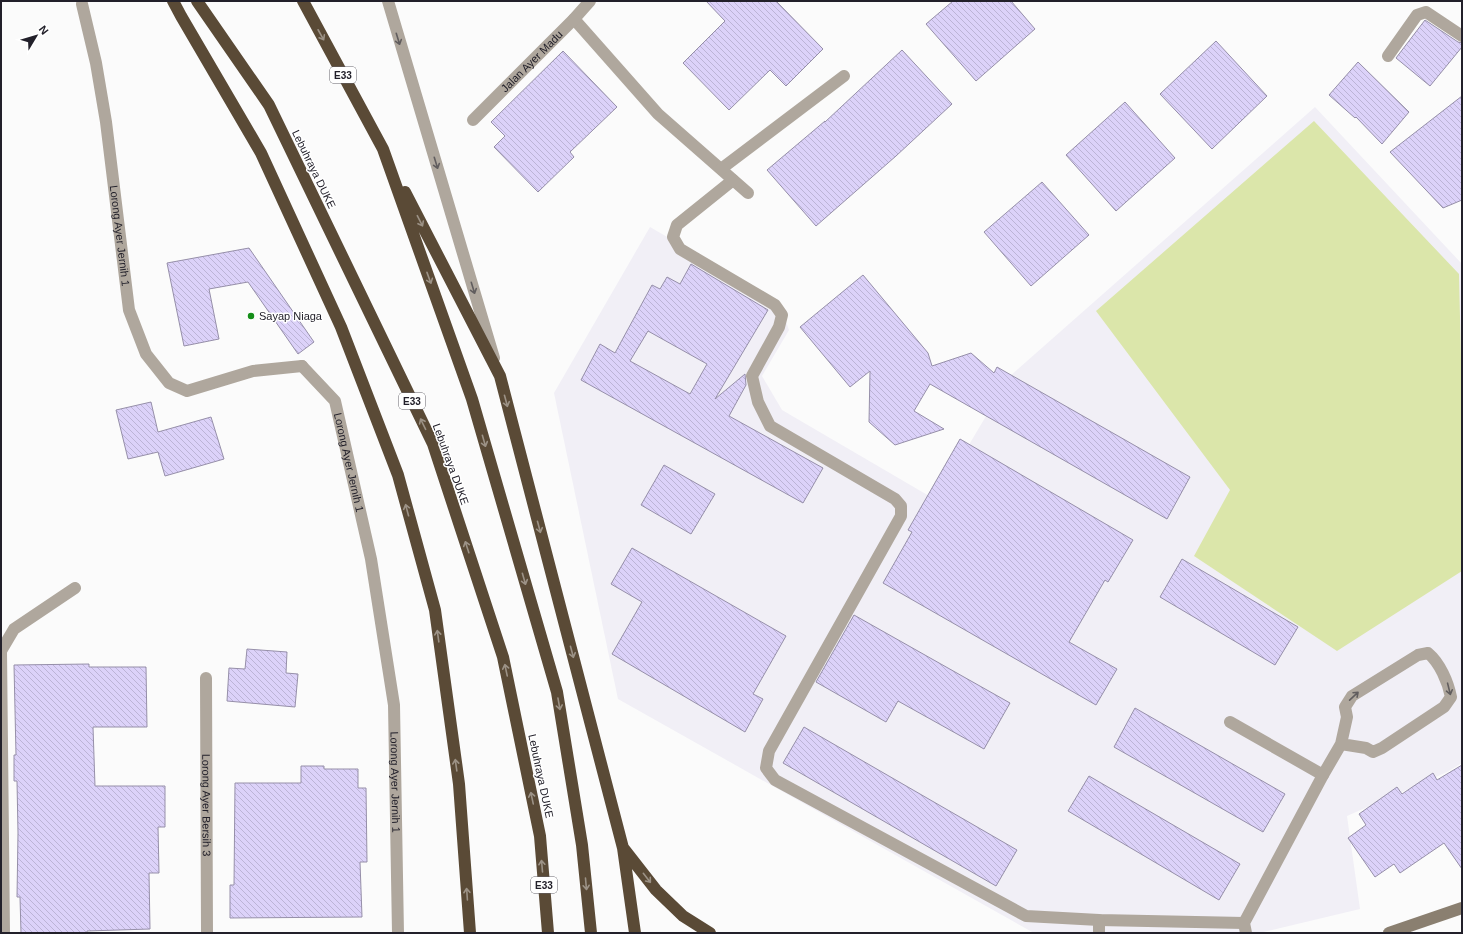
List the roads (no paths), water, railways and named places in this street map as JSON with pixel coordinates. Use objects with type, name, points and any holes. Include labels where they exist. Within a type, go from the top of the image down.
[{"type":"highway","points":[[174,1],[181,16],[261,153],[341,327],[398,475],[435,610],[459,784],[470,933]]},
{"type":"highway","name":"Lebuhraya DUKE","points":[[197,1],[268,105],[433,444],[503,657],[540,836],[548,933]]},
{"type":"highway","name":"E33","points":[[303,1],[383,149],[472,399],[557,692],[582,845],[591,933]]},
{"type":"highway","points":[[383,149],[500,376],[623,848],[635,933]]},
{"type":"highway","points":[[623,848],[656,890],[683,916],[710,933]]},
{"type":"main road","points":[[1389,933],[1462,908]]},
{"type":"street","points":[[388,1],[500,376]]},
{"type":"street","name":"Jalan Ayer Madu","points":[[473,120],[574,19],[590,1]]},
{"type":"street","name":"Lorong Ayer Jernih 1","points":[[82,4],[96,63],[106,122],[129,310],[146,354],[169,383],[187,391],[253,371],[302,366],[335,401],[371,559],[394,705],[398,933]]},
{"type":"street","points":[[1388,56],[1417,15],[1426,12],[1462,36]]},
{"type":"street","points":[[574,19],[658,114],[748,193]]},
{"type":"street","points":[[721,169],[844,76]]},
{"type":"street","points":[[733,180],[677,225],[673,237],[680,249],[775,305],[782,315],[779,327],[752,376],[758,402],[770,426],[895,499],[901,506],[901,516],[769,751],[766,768],[775,780],[1026,916],[1245,928],[1323,775],[1341,744],[1348,717],[1345,707],[1352,696],[1418,654],[1428,653],[1434,657],[1449,686],[1451,697],[1444,707],[1382,748],[1373,752],[1366,748],[1341,744]]},
{"type":"street","points":[[4,933],[1,651],[14,629],[75,588]]},
{"type":"street","name":"Lorong Ayer Bersih 3","points":[[206,678],[207,933]]},
{"type":"street","points":[[1230,722],[1323,775]]},
{"type":"street","points":[[1099,920],[1099,933]]},
{"type":"place","name":"Sayap Niaga","points":[[251,316]]}]
